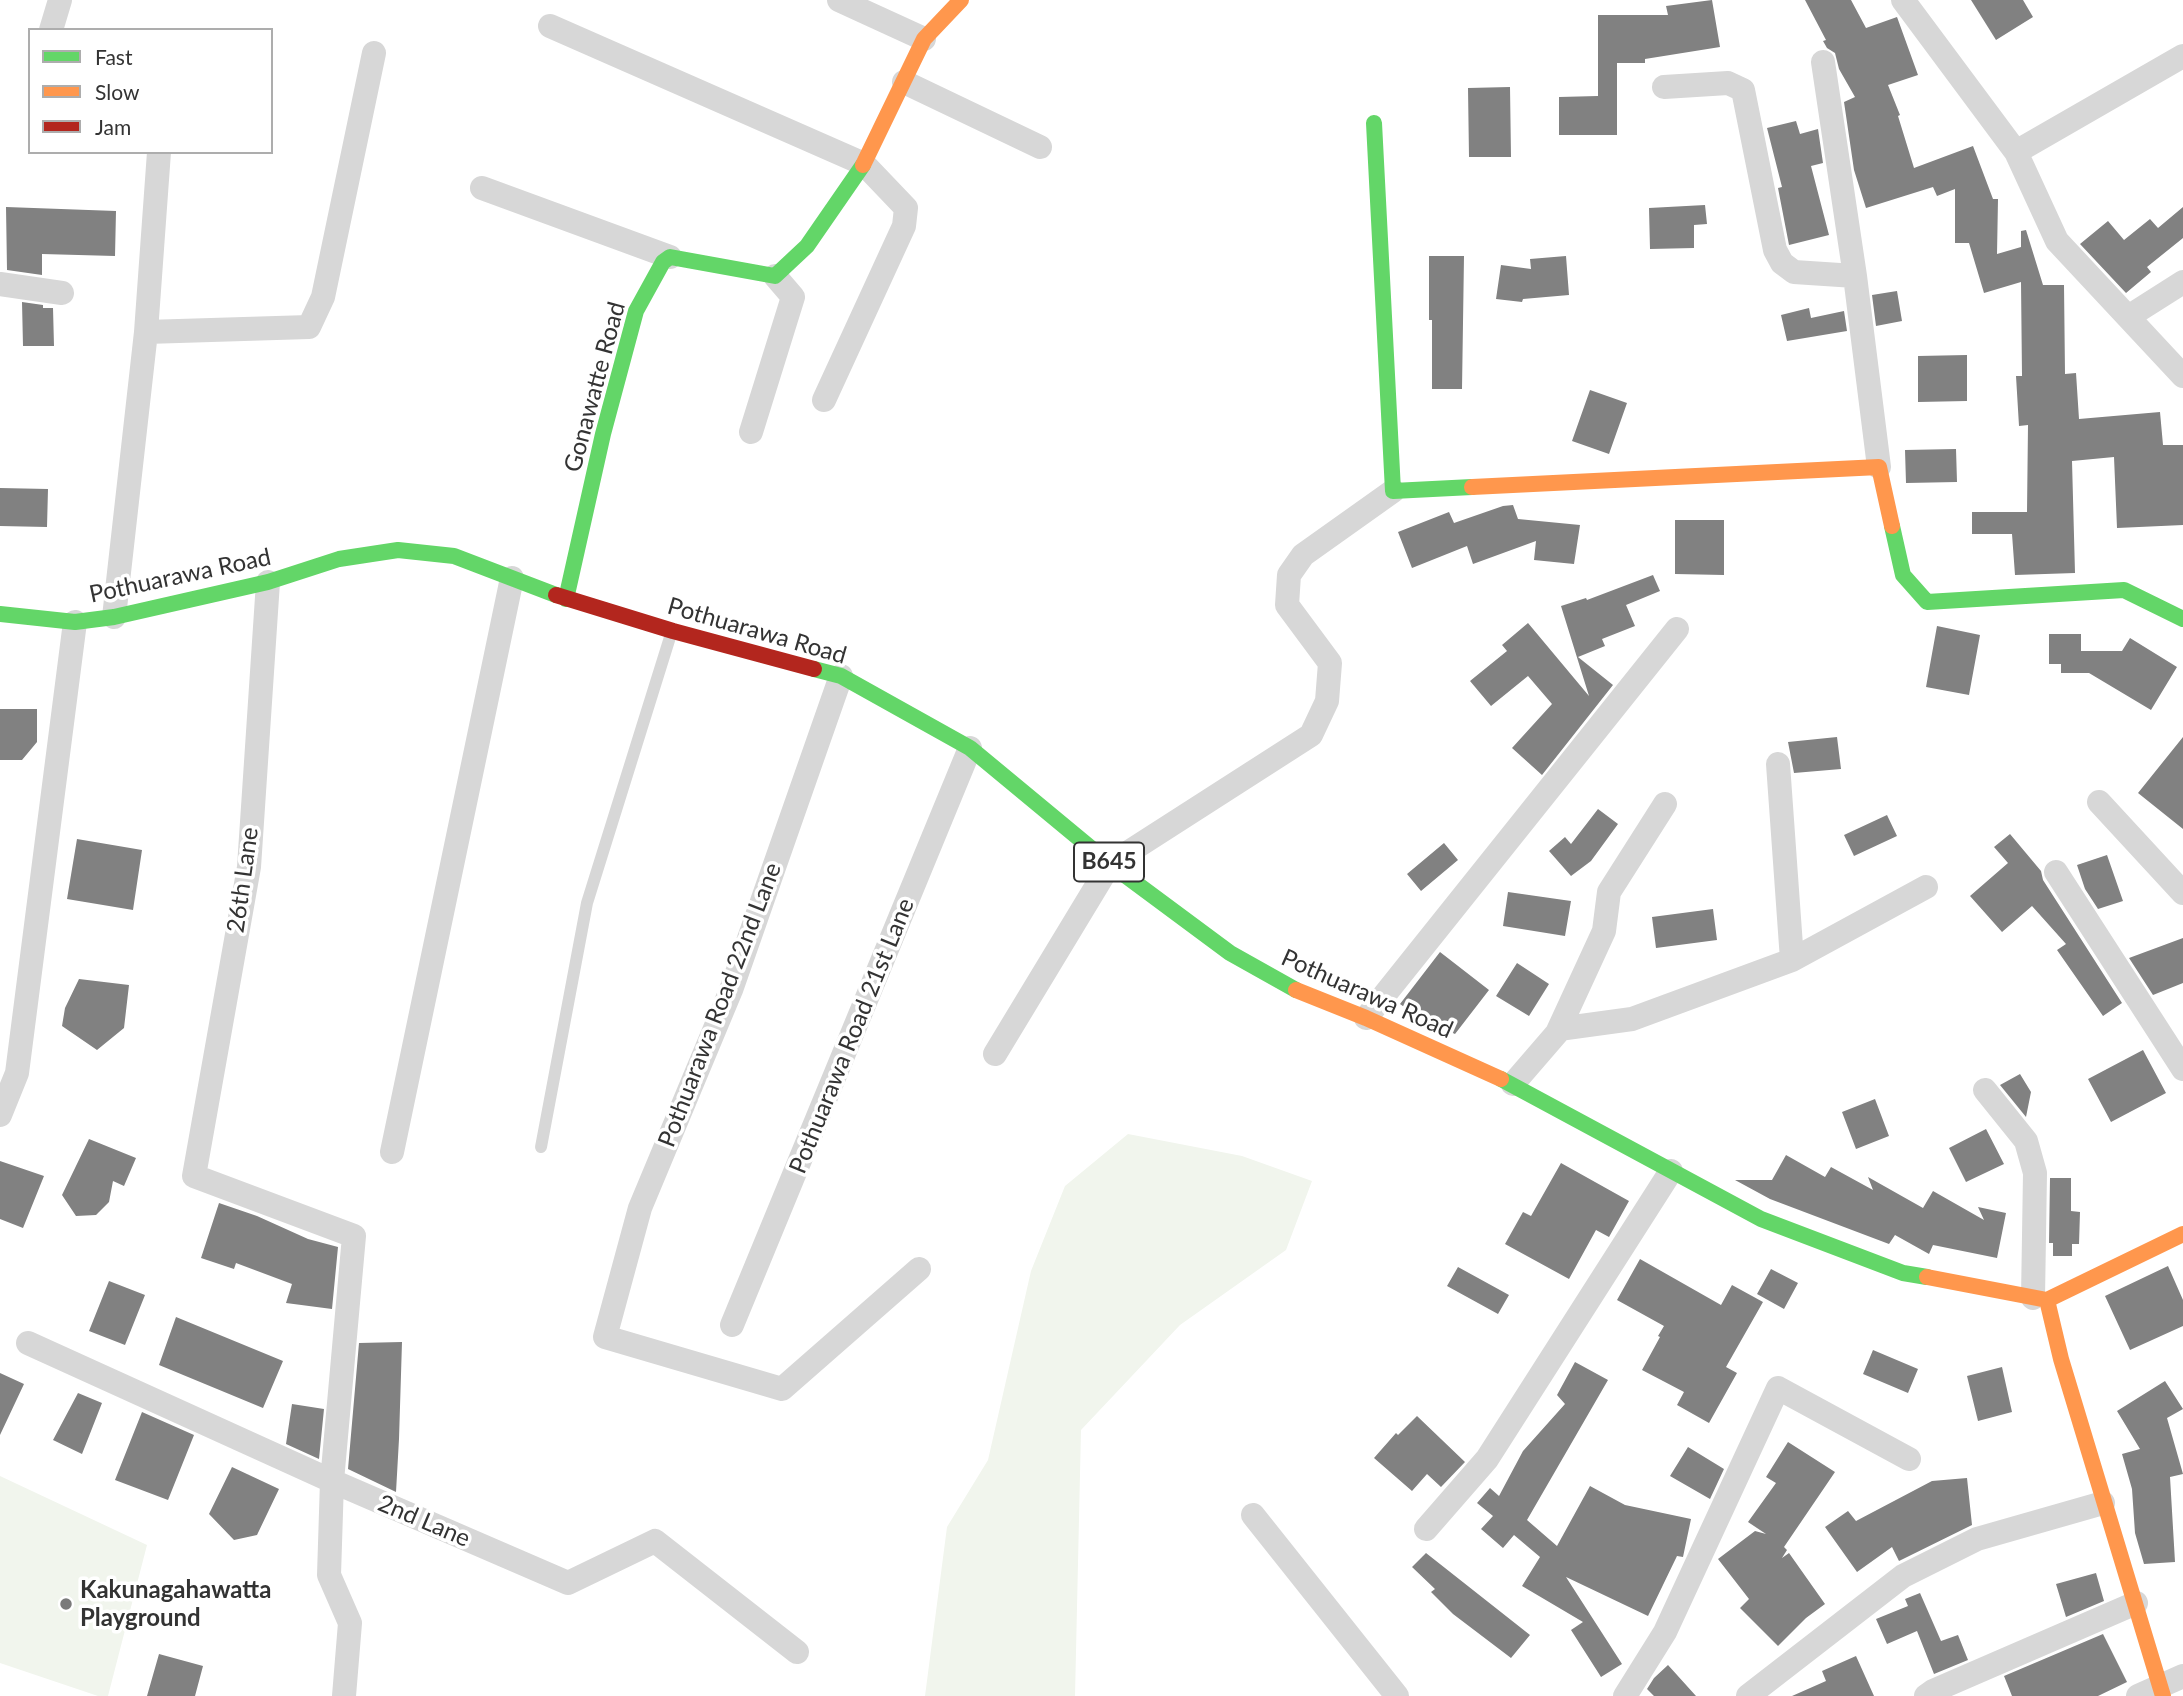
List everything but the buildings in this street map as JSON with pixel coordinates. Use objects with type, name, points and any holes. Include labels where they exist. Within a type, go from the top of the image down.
[{"type":"street","points":[[52,28],[60,0]]},
{"type":"street","points":[[839,0],[924,39]]},
{"type":"street","points":[[775,276],[807,246],[864,164],[924,39],[961,0]]},
{"type":"street","points":[[1903,0],[2016,152],[2057,242],[2183,376]]},
{"type":"street","points":[[550,26],[864,164],[906,208],[904,226],[824,400]]},
{"type":"street","points":[[146,332],[309,327],[323,298],[374,53]]},
{"type":"street","points":[[2016,152],[2183,56]]},
{"type":"street","points":[[1823,62],[1855,276],[1879,467],[1903,575],[1927,602],[2124,590],[2183,619]]},
{"type":"street","points":[[904,82],[1040,147]]},
{"type":"street","points":[[1664,87],[1728,83],[1742,90],[1775,250],[1782,263],[1794,272],[1855,276]]},
{"type":"street","points":[[1374,123],[1393,491]]},
{"type":"street","points":[[114,617],[146,332],[159,154]]},
{"type":"street","points":[[481,188],[670,257],[775,276],[793,297],[751,432]]},
{"type":"street","name":"Gonawatte Road","points":[[566,599],[603,434],[636,311],[663,262],[670,257]]},
{"type":"street","points":[[2128,317],[2183,282]]},
{"type":"street","points":[[0,284],[62,293]]},
{"type":"street","points":[[995,1054],[1110,863],[1311,736],[1327,701],[1330,663],[1287,605],[1289,575],[1303,555],[1393,491],[1879,467]]},
{"type":"street","name":"Pothuarawa Road","points":[[0,614],[75,622],[114,617],[268,582],[339,559],[398,550],[454,556],[566,599],[841,676],[970,748],[1110,863],[1230,953],[1306,996],[1366,1018],[1513,1084],[1761,1219],[1903,1273],[2040,1299]]},
{"type":"street","points":[[392,1152],[513,578]]},
{"type":"street","name":"26th Lane","points":[[268,582],[248,867],[194,1175],[354,1236],[332,1481]]},
{"type":"street","points":[[0,1115],[17,1073],[75,622]]},
{"type":"street","points":[[1366,1018],[1677,629]]},
{"type":"street","name":"Pothuarawa Road 22nd Lane","points":[[841,676],[731,990],[640,1208],[605,1337],[782,1389],[919,1269]]},
{"type":"street","name":"Pothuarawa Road 21st Lane","points":[[732,1325],[970,748]]},
{"type":"street","points":[[1778,764],[1792,960]]},
{"type":"street","points":[[2099,802],[2183,892]]},
{"type":"street","points":[[1513,1084],[1559,1029],[1604,931],[1609,892],[1665,804]]},
{"type":"street","points":[[2056,872],[2183,1069]]},
{"type":"street","points":[[1559,1029],[1632,1018],[1792,960],[1926,887]]},
{"type":"street","points":[[1985,1090],[2026,1141],[2035,1173],[2040,1299],[2136,1603],[2154,1692],[2183,1676]]},
{"type":"street","points":[[1426,1529],[1487,1459],[1671,1171]]},
{"type":"street","points":[[2040,1299],[2183,1234]]},
{"type":"street","name":"2nd Lane","points":[[29,1343],[332,1481],[568,1583],[655,1541],[797,1652]]},
{"type":"street","points":[[1625,1696],[1665,1632],[1778,1388],[1909,1459]]},
{"type":"street","points":[[332,1481],[329,1574],[349,1623],[344,1696]]},
{"type":"street","points":[[1748,1696],[1903,1576],[1977,1539],[2104,1503]]},
{"type":"street","points":[[1253,1515],[1398,1696]]},
{"type":"street","points":[[1926,1696],[2136,1603]]},
{"type":"lane","points":[[541,1147],[587,903],[673,631]]},
{"type":"shaded area","points":[[1128,1134],[1242,1156],[1312,1181],[1286,1250],[1180,1325],[1081,1430],[1075,1696],[925,1696],[947,1527],[988,1460],[1031,1271],[1065,1186]]},
{"type":"shaded area","name":"Kakunagahawatta Playground","points":[[0,1476],[147,1545],[108,1696],[98,1696],[0,1663]]},
{"type":"traffic: fast","points":[[1374,123],[1393,491],[1472,487]]},
{"type":"traffic: fast","points":[[566,599],[603,434],[636,311],[663,262],[670,257],[775,276],[807,246],[863,165]]},
{"type":"traffic: fast","points":[[1892,526],[1903,575],[1927,602],[2124,590],[2183,619]]},
{"type":"traffic: fast","points":[[0,614],[75,622],[114,617],[268,582],[339,559],[398,550],[454,556],[556,595]]},
{"type":"traffic: fast","points":[[814,669],[841,676],[970,748],[1110,864],[1230,953],[1296,990]]},
{"type":"traffic: fast","points":[[1501,1079],[1761,1219],[1903,1273],[1927,1277]]},
{"type":"traffic: slow","points":[[863,165],[924,39],[961,0]]},
{"type":"traffic: slow","points":[[1472,487],[1879,467],[1892,526]]},
{"type":"traffic: slow","points":[[1296,990],[1366,1018],[1501,1079]]},
{"type":"traffic: slow","points":[[1927,1277],[2047,1300],[2183,1234]]},
{"type":"traffic: slow","points":[[2047,1300],[2061,1359],[2163,1696]]},
{"type":"traffic: jam","points":[[556,595],[673,631],[814,669]]},
{"type":"place","name":"Kakunagahawatta Playground","points":[[66,1604]]}]
